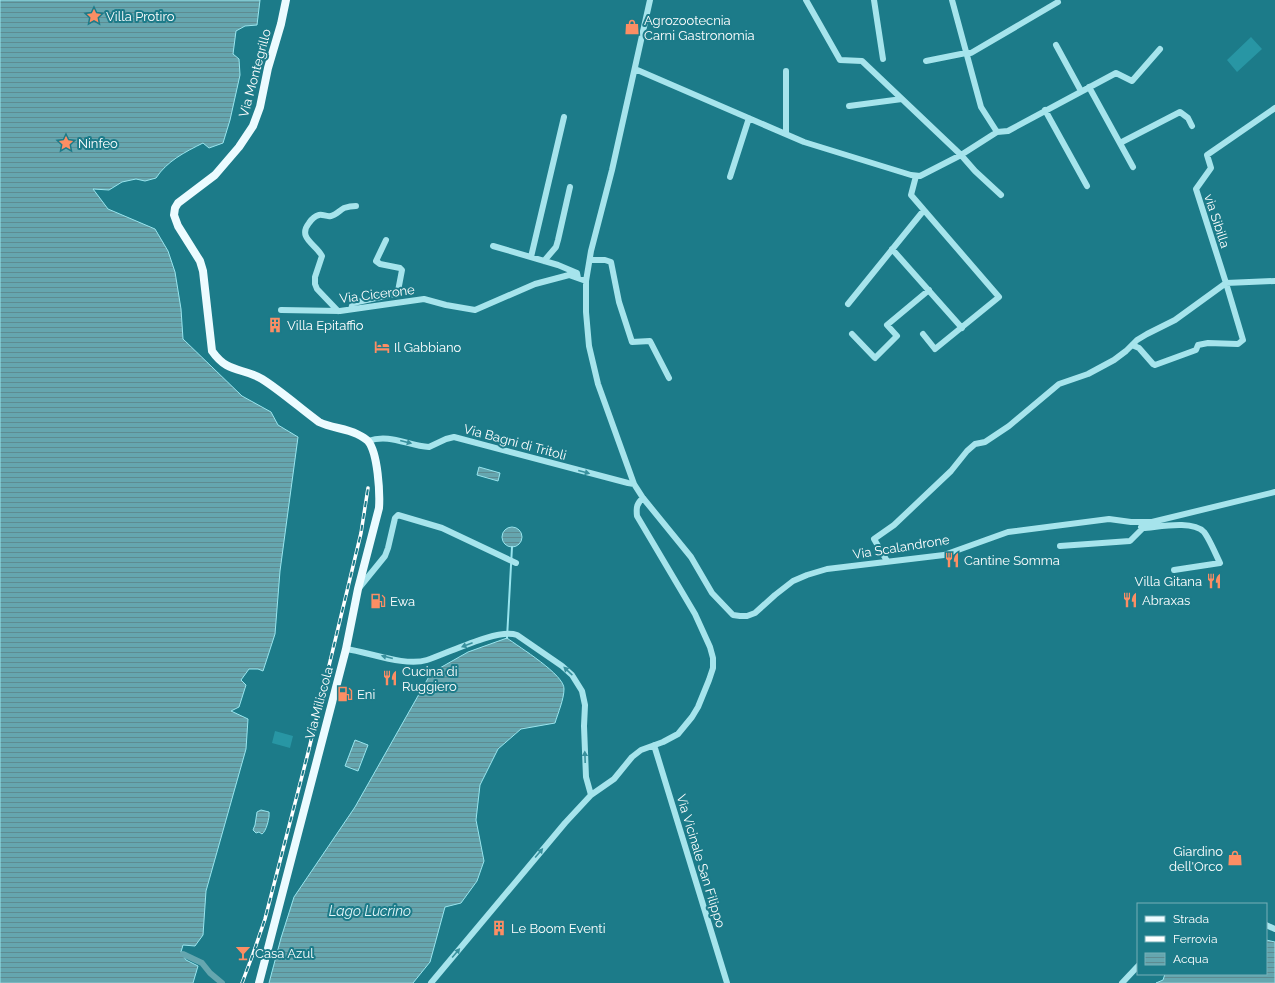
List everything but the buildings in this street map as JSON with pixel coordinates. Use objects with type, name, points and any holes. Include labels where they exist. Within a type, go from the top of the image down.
[{"type":"main road","name":"Via Montegrillo","points":[[286,0],[281,24],[268,68],[260,107],[253,126],[239,148],[215,175],[178,203],[175,208],[174,215],[178,226],[200,261],[203,271],[212,351],[217,358],[223,364],[231,368],[261,378],[319,422],[356,434],[368,442]]},
{"type":"main road","name":"Via Miliscola","points":[[259,983],[346,649],[358,589],[379,508],[380,495],[375,463],[368,442]]},
{"type":"street","points":[[431,983],[565,823],[591,795],[614,779],[632,757],[640,750],[663,742],[678,734],[692,717],[709,680],[712,668],[713,658],[710,647],[695,614],[637,516],[638,502],[643,498],[634,484],[598,384],[591,353],[586,312],[586,281],[590,260],[650,0]]},
{"type":"street","points":[[806,0],[840,60],[862,61],[962,155],[975,171],[1001,195]]},
{"type":"street","points":[[874,0],[883,59]]},
{"type":"street","points":[[952,0],[981,107],[997,132]]},
{"type":"street","points":[[926,61],[971,53],[1058,2]]},
{"type":"street","points":[[1056,45],[1081,91]]},
{"type":"street","points":[[635,69],[804,142],[920,176],[962,155],[997,132],[1008,131],[1116,73],[1132,80],[1160,49]]},
{"type":"street","points":[[786,71],[786,134]]},
{"type":"street","points":[[1089,87],[1133,167]]},
{"type":"street","points":[[849,106],[902,99]]},
{"type":"street","name":"via Sibilla","points":[[1226,283],[1196,189],[1211,168],[1207,155],[1275,108]]},
{"type":"street","points":[[1045,110],[1087,186]]},
{"type":"street","points":[[1120,143],[1180,112],[1188,118],[1192,126]]},
{"type":"street","points":[[531,257],[564,117]]},
{"type":"street","points":[[730,177],[749,118]]},
{"type":"street","points":[[916,176],[911,195],[999,297],[935,349],[923,334]]},
{"type":"street","points":[[544,261],[556,247],[570,187]]},
{"type":"street","points":[[338,311],[317,289],[314,277],[322,256],[309,242],[305,231],[306,226],[317,216],[334,216],[344,208],[356,206]]},
{"type":"street","points":[[848,304],[924,210]]},
{"type":"street","points":[[351,309],[353,303],[394,294],[398,291],[402,270],[400,268],[380,264],[376,261],[386,240]]},
{"type":"street","points":[[493,246],[544,261],[577,273],[578,278]]},
{"type":"street","points":[[892,249],[962,328]]},
{"type":"street","points":[[590,260],[605,260],[611,262],[619,302],[632,342],[650,341],[669,378]]},
{"type":"street","name":"Via Cicerone","points":[[281,310],[338,311],[424,299],[446,305],[475,310],[535,284],[569,275],[586,281]]},
{"type":"street","points":[[887,561],[874,539],[894,525],[943,479],[975,444],[986,442],[1009,426],[1059,384],[1088,374],[1114,360],[1147,334],[1174,320],[1226,283],[1275,281]]},
{"type":"street","points":[[1132,345],[1139,348],[1155,365],[1196,350],[1198,345],[1208,343],[1238,344],[1243,340],[1226,283]]},
{"type":"street","points":[[852,334],[874,358],[898,336],[887,325],[929,290]]},
{"type":"street","name":"Via Bagni di Tritoli","points":[[368,442],[375,439],[402,440],[429,447],[454,437],[634,484]]},
{"type":"street","name":"Via Scalandrone","points":[[643,498],[690,557],[712,593],[733,615],[747,616],[755,612],[793,581],[807,575],[827,570],[887,561],[944,555],[1008,532],[1109,519],[1131,522],[1152,522],[1275,492]]},
{"type":"street","points":[[358,589],[385,556],[395,518],[398,515],[442,528],[513,561]]},
{"type":"street","points":[[1131,522],[1143,528],[1186,525],[1195,527],[1204,532],[1220,563],[1174,570]]},
{"type":"street","points":[[1060,546],[1130,541],[1143,528]]},
{"type":"street","points":[[365,562],[375,569]]},
{"type":"street","points":[[346,649],[410,662],[425,660],[488,637],[504,633],[518,635],[562,666],[572,675],[582,691],[585,706],[584,726],[586,777],[591,795]]},
{"type":"street","name":"Via Vicinale San Filippo","points":[[654,745],[727,983]]},
{"type":"street","points":[[1122,983],[1137,967]]},
{"type":"shaded area","points":[[1251,37],[1262,49],[1237,72],[1227,60]]},
{"type":"shaded area","points":[[275,731],[293,736],[290,748],[272,743]]},
{"type":"water","points":[[0,0],[260,0],[257,25],[245,26],[236,31],[233,54],[239,59],[240,75],[230,120],[223,143],[209,148],[203,143],[196,146],[171,162],[156,178],[145,181],[136,179],[122,182],[109,190],[93,189],[108,209],[155,229],[168,251],[175,272],[181,309],[183,339],[242,396],[271,412],[278,425],[298,437],[280,571],[275,634],[263,671],[258,669],[249,669],[241,680],[246,685],[239,707],[231,711],[248,719],[246,749],[206,891],[203,935],[195,946],[183,945],[181,952],[186,960],[198,966],[193,983],[0,983]]},
{"type":"water","points":[[479,467],[500,473],[498,481],[477,475]]},
{"type":"water","points":[[512,527],[519,530],[522,537],[519,544],[512,547],[505,544],[502,537],[505,530]]},
{"type":"water","name":"Lago Lucrino","points":[[507,638],[550,669],[557,676],[564,689],[561,706],[555,723],[521,729],[498,749],[480,785],[476,820],[484,861],[477,881],[461,903],[445,907],[430,962],[413,983],[269,983],[294,897],[355,807],[431,673],[468,652]]},
{"type":"water","points":[[355,740],[368,745],[358,771],[345,766]]},
{"type":"water","points":[[261,810],[269,812],[268,821],[262,834],[259,832],[256,833],[253,830],[257,812]]},
{"type":"water","points":[[1267,940],[1275,942],[1275,983],[1156,983],[1163,980],[1165,975],[1267,975]]},
{"type":"waterway","points":[[507,638],[512,547]]},
{"type":"waterway","points":[[183,954],[202,963],[210,973],[222,983]]},
{"type":"railway","points":[[242,983],[265,919],[308,753],[361,533],[368,488]]},
{"type":"place","name":"Villa Protiro","points":[[94,16]]},
{"type":"place","name":"Agrozootecnia Carni Gastronomia","points":[[632,27]]},
{"type":"place","name":"Ninfeo","points":[[66,143]]},
{"type":"place","name":"Villa Epitaffio","points":[[275,325]]},
{"type":"place","name":"Il Gabbiano","points":[[382,347]]},
{"type":"place","name":"Cantine Somma","points":[[952,560]]},
{"type":"place","name":"Villa Gitana","points":[[1214,581]]},
{"type":"place","name":"Abraxas","points":[[1130,600]]},
{"type":"place","name":"Ewa","points":[[378,601]]},
{"type":"place","name":"Cucina di Ruggiero","points":[[390,678]]},
{"type":"place","name":"Eni","points":[[345,694]]},
{"type":"place","name":"Giardino dell'Orco","points":[[1235,858]]},
{"type":"place","name":"Le Boom Eventi","points":[[499,928]]},
{"type":"place","name":"Casa Azul","points":[[243,953]]}]
